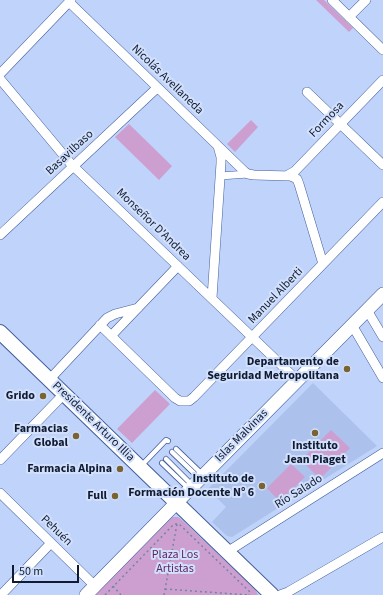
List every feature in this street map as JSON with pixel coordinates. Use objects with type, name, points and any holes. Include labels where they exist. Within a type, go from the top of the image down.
[{"type":"main road","name":"Islas Malvinas","points":[[90,590],[383,294]]},
{"type":"main road","name":"Presidente Arturo Illia","points":[[0,332],[272,595]]},
{"type":"street","points":[[332,0],[383,50]]},
{"type":"street","points":[[349,17],[366,0]]},
{"type":"street","points":[[0,74],[70,1]]},
{"type":"street","name":"Nicolás Avellaneda","points":[[70,1],[157,88],[248,174]]},
{"type":"street","name":"Monseñor D'Andrea","points":[[0,79],[74,166],[297,380]]},
{"type":"street","name":"Formosa","points":[[288,175],[295,171],[383,80]]},
{"type":"street","name":"Basavilbaso","points":[[0,235],[157,88]]},
{"type":"street","points":[[307,92],[383,165]]},
{"type":"street","points":[[212,298],[221,157],[217,145]]},
{"type":"street","points":[[220,176],[248,174],[254,176],[288,175],[299,182],[323,264]]},
{"type":"street","name":"Manuel Alberti","points":[[111,336],[172,397],[183,402],[189,401],[194,398],[383,202]]},
{"type":"street","points":[[100,325],[111,336],[178,266]]},
{"type":"street","points":[[49,380],[107,318],[112,315],[138,308]]},
{"type":"street","points":[[367,310],[383,337]]},
{"type":"street","points":[[352,325],[383,378]]},
{"type":"street","points":[[0,460],[64,394]]},
{"type":"street","name":"Río Salado","points":[[227,552],[383,453]]},
{"type":"street","name":"Pehuén","points":[[0,493],[51,543],[90,590]]},
{"type":"street","points":[[280,595],[288,592],[383,537]]},
{"type":"street","points":[[0,595],[51,543]]},
{"type":"lane","points":[[140,467],[165,443]]},
{"type":"lane","points":[[174,451],[196,482]]},
{"type":"lane","points":[[164,461],[196,482]]},
{"type":"path","points":[[105,595],[174,524],[177,524]]},
{"type":"path","points":[[164,595],[177,524]]},
{"type":"path","points":[[165,589],[249,595],[250,592],[179,524],[177,524]]},
{"type":"path","points":[[113,586],[122,595]]},
{"type":"shaded area","points":[[313,383],[377,446],[232,537],[227,536],[212,522],[226,507],[208,489]]},
{"type":"green space","points":[[316,0],[324,0],[353,28],[349,32]]},
{"type":"green space","points":[[251,120],[258,127],[235,152],[227,144]]},
{"type":"green space","points":[[129,124],[172,166],[159,180],[115,137]]},
{"type":"green space","points":[[155,390],[170,404],[132,443],[117,429]]},
{"type":"green space","points":[[331,430],[350,448],[320,479],[301,460]]},
{"type":"green space","points":[[291,464],[305,477],[280,502],[267,488]]},
{"type":"green space","name":"Plaza Los Artistas","points":[[178,517],[182,520],[255,589],[258,595],[95,595],[170,518]]},
{"type":"place","name":"Departamento de Seguridad Metropolitana","points":[[347,369]]},
{"type":"place","name":"Grido","points":[[43,396]]},
{"type":"place","name":"Instituto Jean Piaget","points":[[315,433]]},
{"type":"place","name":"Farmacias Global","points":[[76,436]]},
{"type":"place","name":"Farmacia Alpina","points":[[120,469]]},
{"type":"place","name":"Instituto de Formación Docente N° 6","points":[[262,486]]},
{"type":"place","name":"Full","points":[[115,496]]}]
